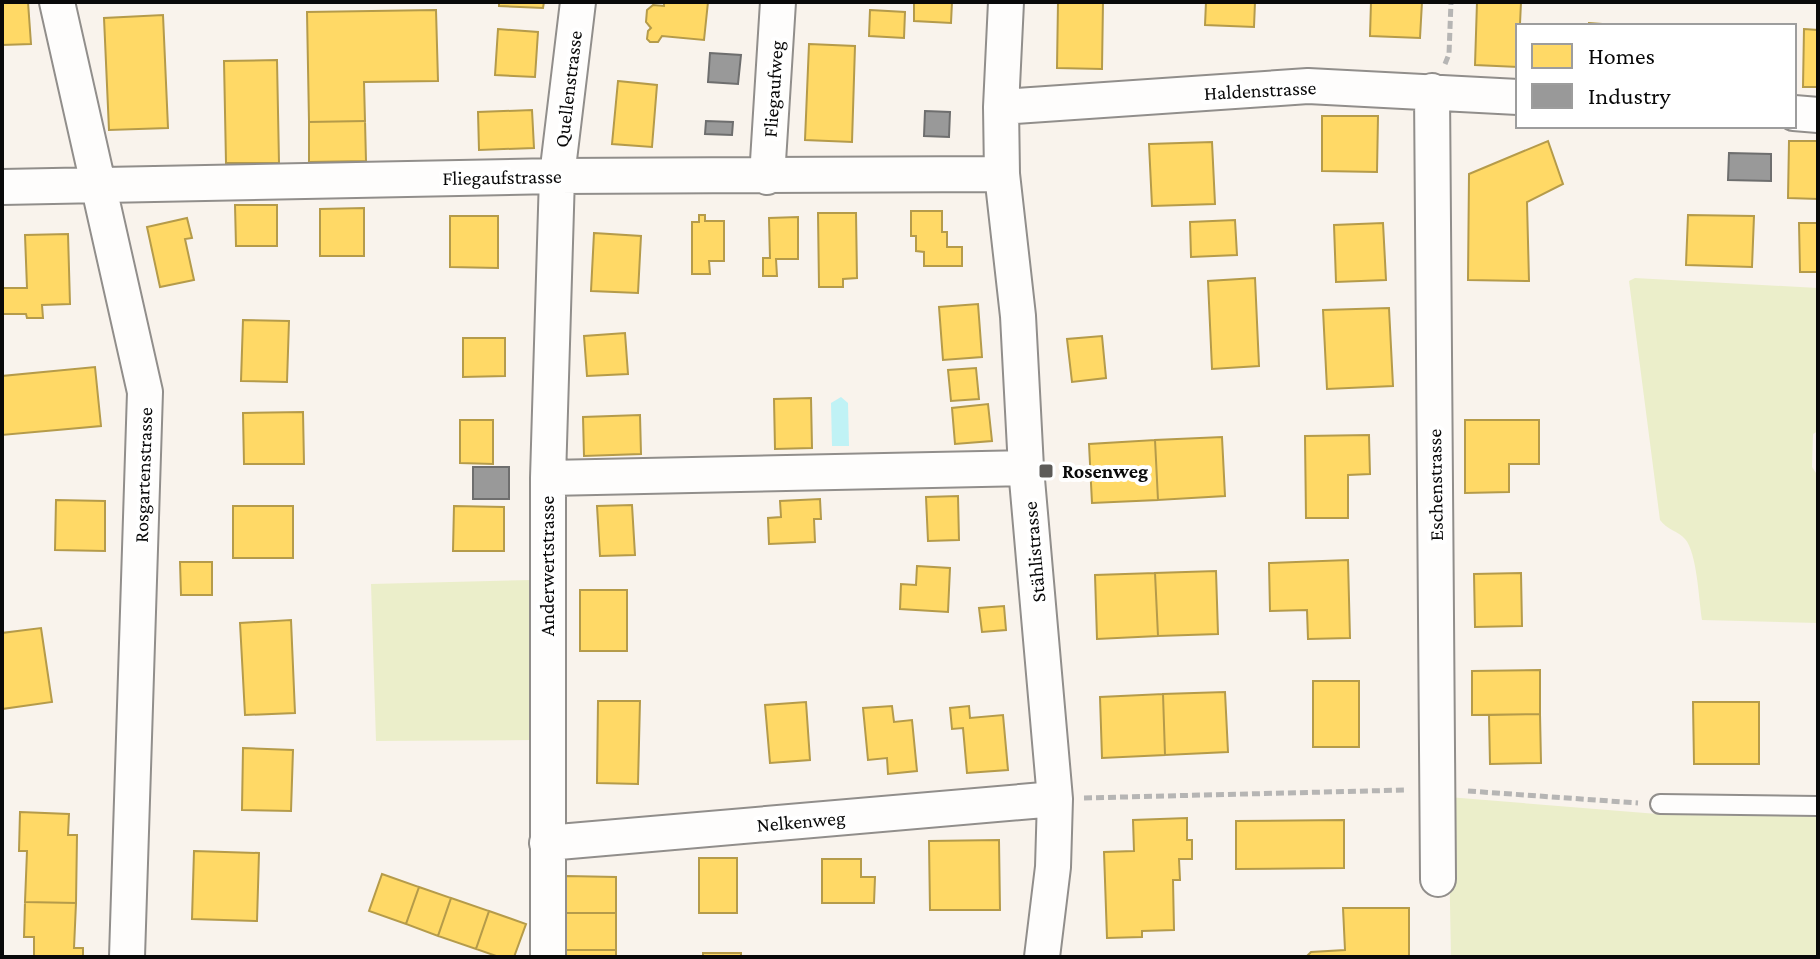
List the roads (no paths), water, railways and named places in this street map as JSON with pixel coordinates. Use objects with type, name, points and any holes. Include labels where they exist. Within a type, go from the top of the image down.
[{"type":"street","name":"Rosgartenstrasse","points":[[57,2],[145,392],[127,957]]},
{"type":"street","name":"Quellenstrasse","points":[[557,176],[578,2]]},
{"type":"street","name":"Fliegaufweg","points":[[767,177],[778,2]]},
{"type":"street","name":"Stählistrasse","points":[[1006,2],[1001,107],[1002,174],[1018,316],[1026,468],[1055,799],[1053,867],[1042,957]]},
{"type":"street","name":"Haldenstrasse","points":[[1001,107],[1308,86],[1516,97]]},
{"type":"street","name":"Eschenstrasse","points":[[1432,91],[1438,879]]},
{"type":"street","points":[[1796,113],[1818,115]]},
{"type":"street","name":"Fliegaufstrasse","points":[[2,187],[557,176],[1002,174]]},
{"type":"street","name":"Anderwertstrasse","points":[[548,957],[548,478],[557,176]]},
{"type":"street","points":[[548,478],[1026,468]]},
{"type":"street","name":"Nelkenweg","points":[[547,843],[1055,799]]},
{"type":"lane","points":[[1660,804],[1818,806]]},
{"type":"water","points":[[841,397],[848,403],[849,446],[832,446],[831,403]]},
{"type":"place","name":"Rosenweg","points":[[1046,471]]}]
